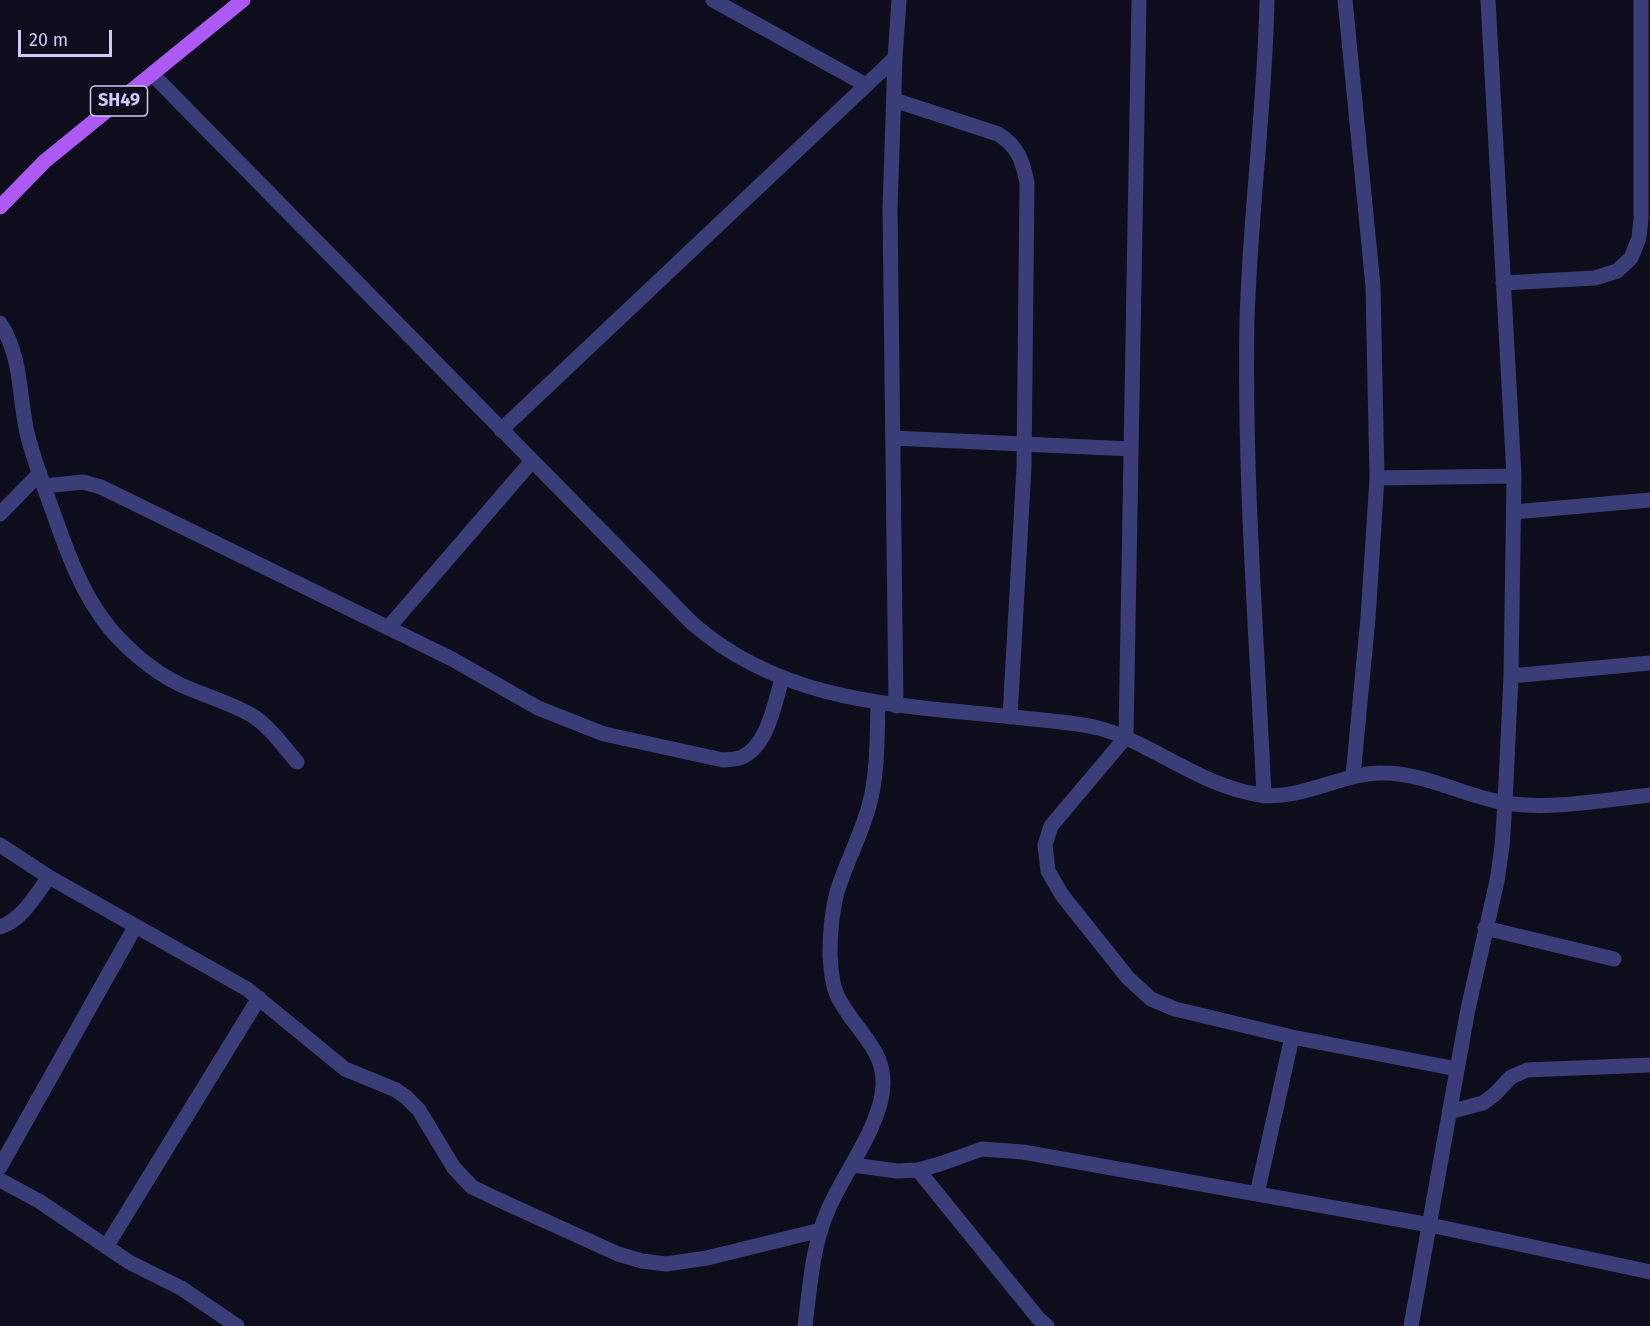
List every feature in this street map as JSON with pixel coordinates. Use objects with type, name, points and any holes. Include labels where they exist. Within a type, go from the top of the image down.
[{"type":"main road","name":"SH49","points":[[0,207],[45,161],[243,0]]},
{"type":"street","points":[[713,0],[866,86]]},
{"type":"street","points":[[896,706],[890,209],[899,0]]},
{"type":"street","points":[[1139,0],[1126,737],[1051,826],[1045,845],[1048,871],[1057,887],[1128,978],[1151,999],[1175,1010],[1292,1037],[1457,1069]]},
{"type":"street","points":[[1264,796],[1250,509],[1247,325],[1264,91],[1267,0]]},
{"type":"street","points":[[1344,0],[1373,286],[1377,477],[1368,618],[1353,776]]},
{"type":"street","points":[[1411,1326],[1457,1069],[1485,928],[1497,881],[1505,802],[1511,676],[1514,476],[1488,0]]},
{"type":"street","points":[[1503,283],[1595,278],[1617,271],[1631,258],[1639,238],[1641,218],[1641,0]]},
{"type":"street","points":[[501,430],[895,58]]},
{"type":"street","points":[[152,74],[692,623],[714,642],[747,663],[782,679],[896,706],[1100,728],[1126,737],[1216,783],[1239,792],[1264,796],[1324,786],[1370,773],[1396,773],[1505,802],[1545,805],[1650,795]]},
{"type":"street","points":[[894,100],[998,134],[1009,141],[1017,151],[1023,164],[1027,183],[1024,444],[1010,717]]},
{"type":"street","points":[[0,323],[16,356],[26,429],[42,479],[70,560],[101,617],[117,638],[159,672],[180,684],[252,716],[268,728],[297,762]]},
{"type":"street","points":[[893,438],[1131,449]]},
{"type":"street","points":[[388,628],[532,461]]},
{"type":"street","points":[[1377,477],[1514,476]]},
{"type":"street","points":[[0,514],[42,479],[84,482],[101,487],[475,670],[538,708],[604,734],[627,740],[723,760],[740,758],[755,749],[764,734],[782,679]]},
{"type":"street","points":[[1514,512],[1650,500]]},
{"type":"street","points":[[1511,676],[1650,663]]},
{"type":"street","points":[[805,1326],[815,1255],[821,1230],[834,1197],[868,1133],[880,1100],[883,1083],[882,1069],[876,1052],[837,997],[830,955],[837,892],[863,826],[873,790],[876,772],[878,702]]},
{"type":"street","points":[[0,845],[49,878],[240,985],[345,1069],[396,1090],[406,1097],[419,1110],[454,1168],[472,1186],[618,1254],[642,1261],[666,1264],[689,1262],[821,1230]]},
{"type":"street","points":[[0,927],[9,924],[26,909],[49,878]]},
{"type":"street","points":[[0,1167],[135,927]]},
{"type":"street","points":[[1485,928],[1614,959]]},
{"type":"street","points":[[106,1247],[259,998]]},
{"type":"street","points":[[1257,1194],[1292,1037]]},
{"type":"street","points":[[1449,1112],[1483,1102],[1495,1094],[1510,1077],[1527,1070],[1650,1065]]},
{"type":"street","points":[[853,1165],[897,1171],[918,1170],[982,1149],[995,1149],[1430,1225],[1650,1272]]},
{"type":"street","points":[[918,1170],[1038,1318],[1047,1326]]},
{"type":"street","points":[[0,1180],[39,1201],[129,1262],[181,1288],[237,1326]]}]
